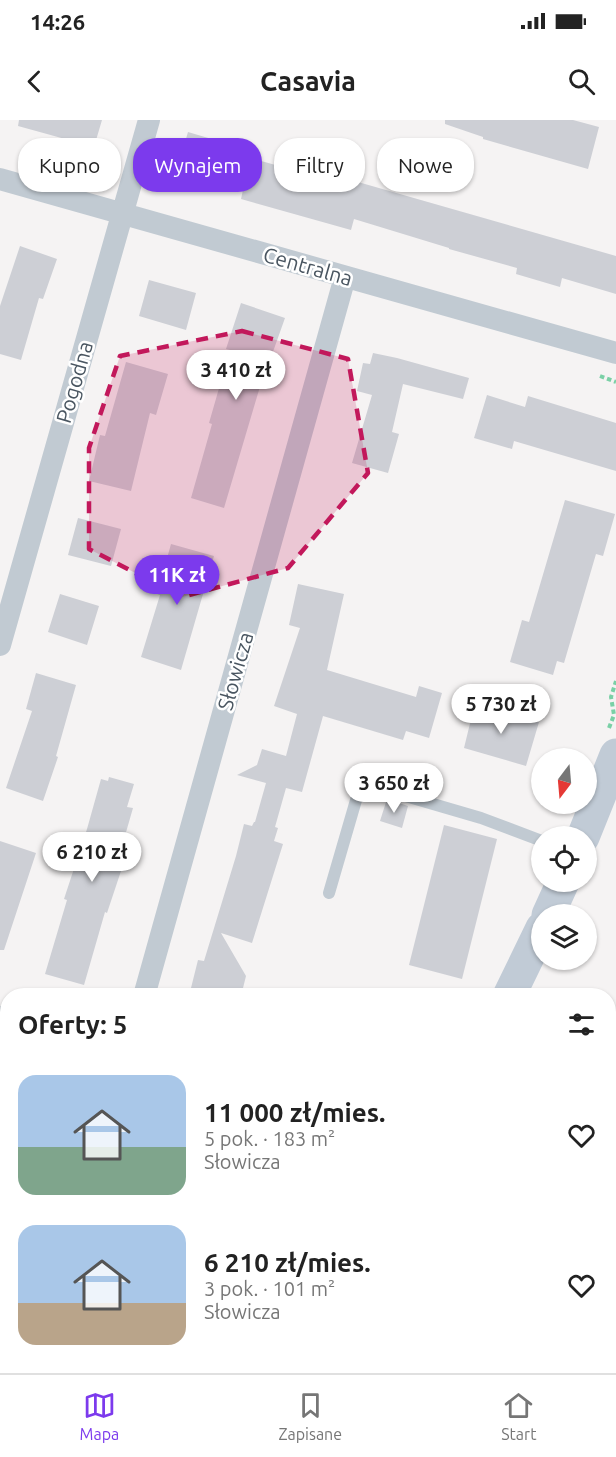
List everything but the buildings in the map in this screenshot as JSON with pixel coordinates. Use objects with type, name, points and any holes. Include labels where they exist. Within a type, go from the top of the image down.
[{"type":"street","name":"Pogodna","points":[[0,645],[149,120]]},
{"type":"street","name":"Centralna","points":[[0,179],[616,353]]},
{"type":"street","name":"Słowicza","points":[[146,988],[345,277]]},
{"type":"street","points":[[587,826],[616,754]]},
{"type":"street","points":[[514,988],[531,951]]},
{"type":"lane","points":[[329,893],[361,783],[481,818],[531,837]]},
{"type":"highlighted area","points":[[242,331],[348,359],[368,473],[288,568],[182,597],[89,549],[89,448],[120,356]]}]
